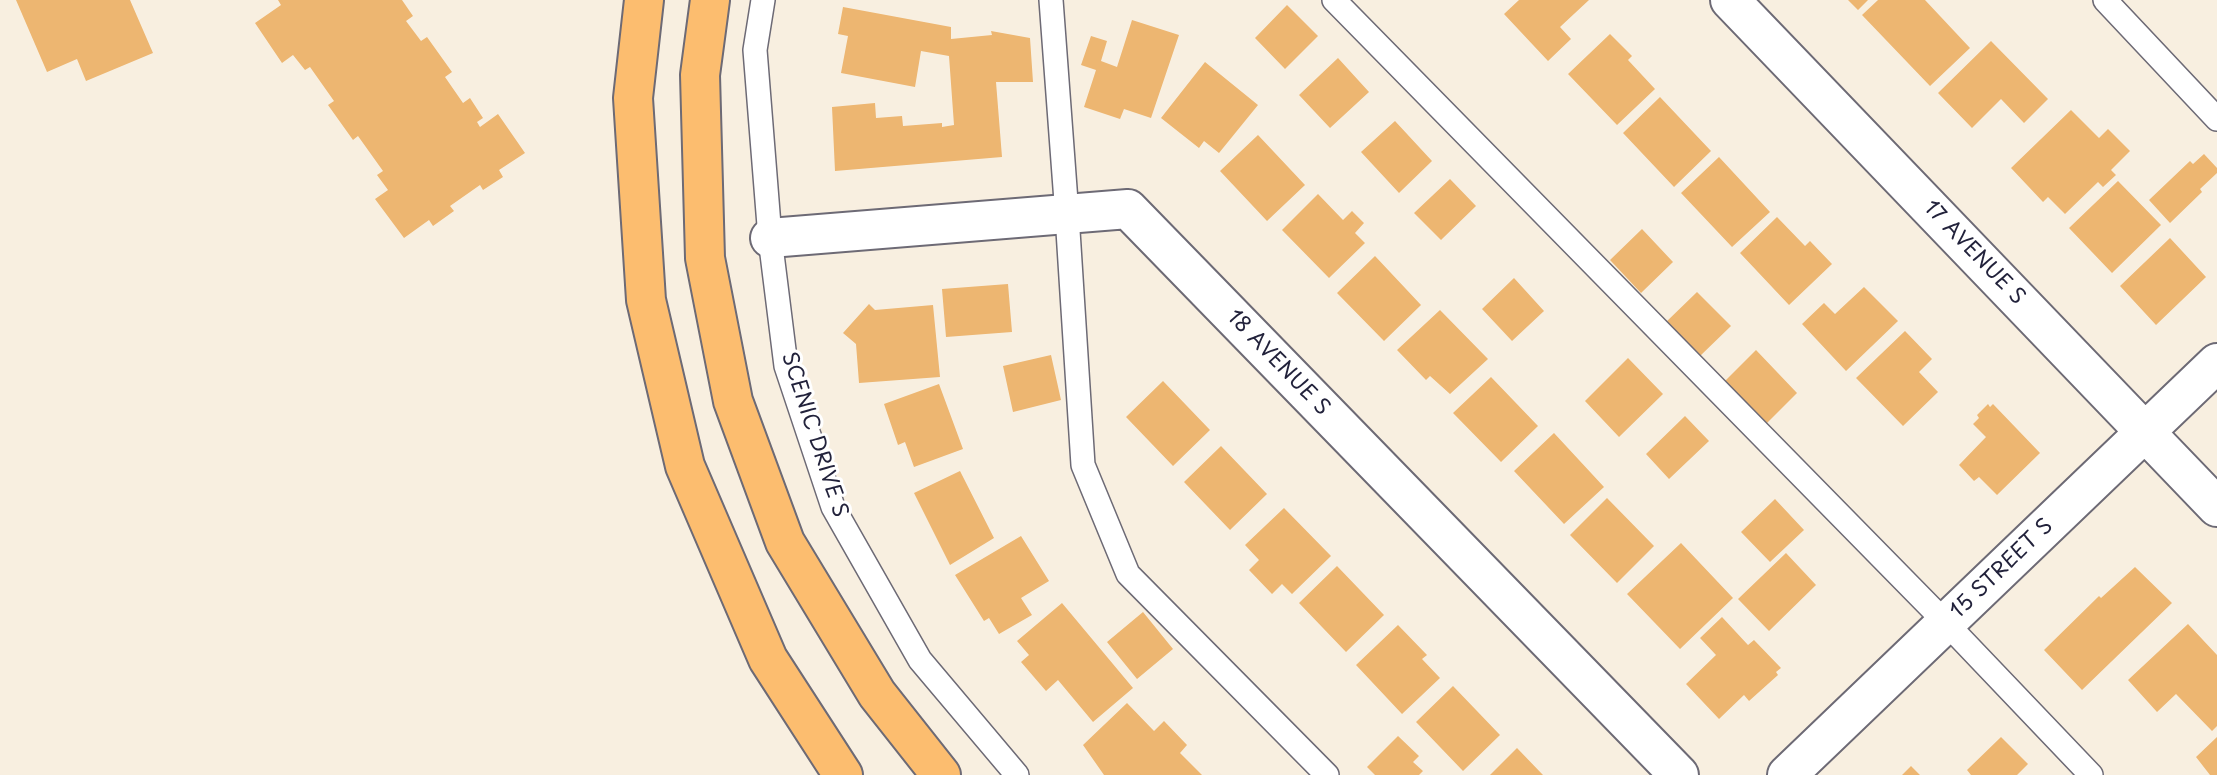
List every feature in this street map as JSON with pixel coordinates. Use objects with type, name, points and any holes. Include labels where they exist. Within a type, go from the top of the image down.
[{"type":"main road","points":[[644,0],[633,98],[646,300],[685,466],[768,659],[843,775]]},
{"type":"main road","points":[[710,0],[700,75],[705,258],[733,401],[785,542],[877,694],[942,775]]},
{"type":"street","name":"17 AVENUE S","points":[[1730,0],[2217,507]]},
{"type":"street","name":"18 AVENUE S","points":[[770,238],[1128,209],[1679,775]]},
{"type":"street","name":"15 STREET S","points":[[1787,775],[2217,363]]},
{"type":"lane","name":"SCENIC DRIVE S","points":[[763,0],[755,50],[770,238],[786,366],[833,507],[920,660],[1017,775]]},
{"type":"lane","points":[[1051,0],[1083,465],[1128,574],[1327,775]]},
{"type":"lane","points":[[1334,0],[1946,623],[2091,775]]},
{"type":"lane","points":[[2105,0],[2217,119]]},
{"type":"building","points":[[16,0],[130,0],[153,53],[86,81],[77,59],[47,72]]},
{"type":"building","points":[[278,0],[402,0],[413,16],[406,21],[421,41],[427,37],[452,72],[445,77],[463,103],[470,98],[483,118],[477,122],[480,127],[498,114],[525,153],[499,170],[503,177],[483,190],[480,185],[450,206],[454,211],[433,226],[429,220],[404,238],[375,199],[388,190],[377,175],[383,171],[358,136],[353,140],[328,105],[334,101],[310,67],[305,70],[293,55],[282,63],[255,23],[281,5]]},
{"type":"building","points":[[1519,0],[1589,0],[1560,27],[1571,39],[1548,61],[1504,14]]},
{"type":"building","points":[[1848,0],[1868,0],[1858,10]]},
{"type":"building","points":[[1878,0],[1925,0],[1970,48],[1930,86],[1862,15]]},
{"type":"building","points":[[1287,5],[1318,36],[1285,69],[1255,38]]},
{"type":"building","points":[[843,7],[951,27],[951,39],[992,35],[991,31],[1030,38],[1033,82],[996,82],[1002,157],[835,171],[832,107],[875,103],[876,118],[902,116],[903,126],[942,123],[942,127],[954,125],[949,56],[921,51],[915,87],[841,73],[848,36],[838,34]]},
{"type":"building","points":[[1132,20],[1179,35],[1151,118],[1124,109],[1120,119],[1084,107],[1096,70],[1081,65],[1091,36],[1107,41],[1101,61],[1117,67]]},
{"type":"building","points":[[1610,34],[1632,56],[1628,60],[1655,89],[1617,125],[1568,74]]},
{"type":"building","points":[[1991,41],[2048,99],[2024,123],[2001,99],[1972,128],[1938,93]]},
{"type":"building","points":[[1338,58],[1369,92],[1330,128],[1299,95]]},
{"type":"building","points":[[1205,62],[1258,105],[1219,153],[1204,141],[1199,148],[1161,118]]},
{"type":"building","points":[[1660,97],[1711,151],[1674,187],[1623,133]]},
{"type":"building","points":[[2071,110],[2099,138],[2108,129],[2130,151],[2111,170],[2116,175],[2103,187],[2098,182],[2065,214],[2048,197],[2043,202],[2011,168]]},
{"type":"building","points":[[1395,121],[1432,161],[1399,193],[1361,152]]},
{"type":"building","points":[[1258,135],[1305,185],[1267,221],[1220,171]]},
{"type":"building","points":[[2204,154],[2217,168],[2217,173],[2170,223],[2149,200],[2190,161],[2193,164]]},
{"type":"building","points":[[1719,157],[1770,212],[1732,247],[1681,193]]},
{"type":"building","points":[[1450,179],[1476,206],[1441,240],[1414,213]]},
{"type":"building","points":[[2118,181],[2161,225],[2112,273],[2069,228]]},
{"type":"building","points":[[1318,194],[1343,220],[1352,211],[1364,223],[1355,233],[1365,243],[1329,278],[1282,230]]},
{"type":"building","points":[[1777,217],[1805,246],[1810,241],[1832,264],[1789,305],[1740,253]]},
{"type":"building","points":[[1642,229],[1673,262],[1641,293],[1610,260]]},
{"type":"building","points":[[2170,238],[2206,277],[2156,325],[2120,286]]},
{"type":"building","points":[[1375,256],[1421,305],[1384,341],[1337,293]]},
{"type":"building","points":[[1514,278],[1544,311],[1512,341],[1482,309]]},
{"type":"building","points":[[1008,284],[1012,332],[946,337],[942,289]]},
{"type":"building","points":[[1864,287],[1898,321],[1846,371],[1802,324],[1824,303],[1835,314]]},
{"type":"building","points":[[1697,292],[1731,326],[1698,358],[1664,324]]},
{"type":"building","points":[[869,304],[875,310],[933,305],[940,377],[859,383],[856,344],[843,333]]},
{"type":"building","points":[[1440,310],[1488,359],[1450,394],[1430,376],[1426,380],[1397,350]]},
{"type":"building","points":[[1905,331],[1932,359],[1919,372],[1938,392],[1903,426],[1856,378]]},
{"type":"building","points":[[1756,350],[1797,393],[1764,426],[1723,383]]},
{"type":"building","points":[[1051,355],[1061,400],[1013,412],[1003,366]]},
{"type":"building","points":[[1628,358],[1663,394],[1619,437],[1585,401]]},
{"type":"building","points":[[1491,377],[1538,426],[1501,462],[1453,413]]},
{"type":"building","points":[[1163,381],[1210,430],[1173,466],[1126,417]]},
{"type":"building","points":[[939,384],[963,449],[914,467],[905,442],[898,445],[884,404]]},
{"type":"building","points":[[1988,404],[1990,407],[1993,404],[2040,453],[1997,495],[1979,477],[1974,481],[1959,465],[1986,437],[1973,424],[1979,418],[1977,415]]},
{"type":"building","points":[[1685,416],[1709,441],[1669,479],[1646,454]]},
{"type":"building","points":[[1554,433],[1604,487],[1564,524],[1514,471]]},
{"type":"building","points":[[1221,446],[1267,494],[1230,530],[1184,482]]},
{"type":"building","points":[[960,471],[994,538],[950,565],[914,493]]},
{"type":"building","points":[[1607,498],[1654,546],[1617,583],[1570,535]]},
{"type":"building","points":[[1775,499],[1804,530],[1770,562],[1741,532]]},
{"type":"building","points":[[1284,508],[1331,556],[1292,594],[1282,584],[1272,594],[1249,570],[1259,560],[1245,545]]},
{"type":"building","points":[[1021,536],[1049,581],[1021,598],[1032,615],[999,634],[989,618],[984,621],[955,575]]},
{"type":"building","points":[[1681,543],[1733,598],[1680,649],[1627,594]]},
{"type":"building","points":[[1786,553],[1816,585],[1769,631],[1738,599]]},
{"type":"building","points":[[1337,566],[1384,615],[1346,652],[1299,603]]},
{"type":"building","points":[[2135,567],[2172,603],[2082,690],[2044,650],[2099,596],[2101,598]]},
{"type":"building","points":[[1062,603],[1133,688],[1093,722],[1058,680],[1046,691],[1021,662],[1029,655],[1017,641]]},
{"type":"building","points":[[1143,612],[1173,649],[1137,679],[1107,642]]},
{"type":"building","points":[[1722,617],[1748,645],[1754,640],[1781,668],[1776,672],[1778,675],[1749,701],[1744,695],[1719,719],[1686,684],[1716,655],[1700,638]]},
{"type":"building","points":[[2188,624],[2217,655],[2217,726],[2212,731],[2176,694],[2157,712],[2128,680]]},
{"type":"building","points":[[1398,625],[1427,655],[1422,659],[1440,678],[1402,714],[1356,665]]},
{"type":"building","points":[[1453,686],[1500,735],[1463,771],[1416,722]]},
{"type":"building","points":[[1127,703],[1154,731],[1164,721],[1187,745],[1180,753],[1202,775],[1104,775],[1083,745]]},
{"type":"building","points":[[1398,736],[1419,756],[1413,762],[1423,771],[1419,775],[1375,775],[1367,767]]},
{"type":"building","points":[[2001,737],[2028,764],[2017,775],[1971,775],[1967,770]]},
{"type":"building","points":[[2217,737],[2217,775],[2210,775],[2196,757]]},
{"type":"building","points":[[1517,748],[1543,775],[1490,775]]},
{"type":"building","points":[[1911,766],[1920,775],[1902,775]]}]
